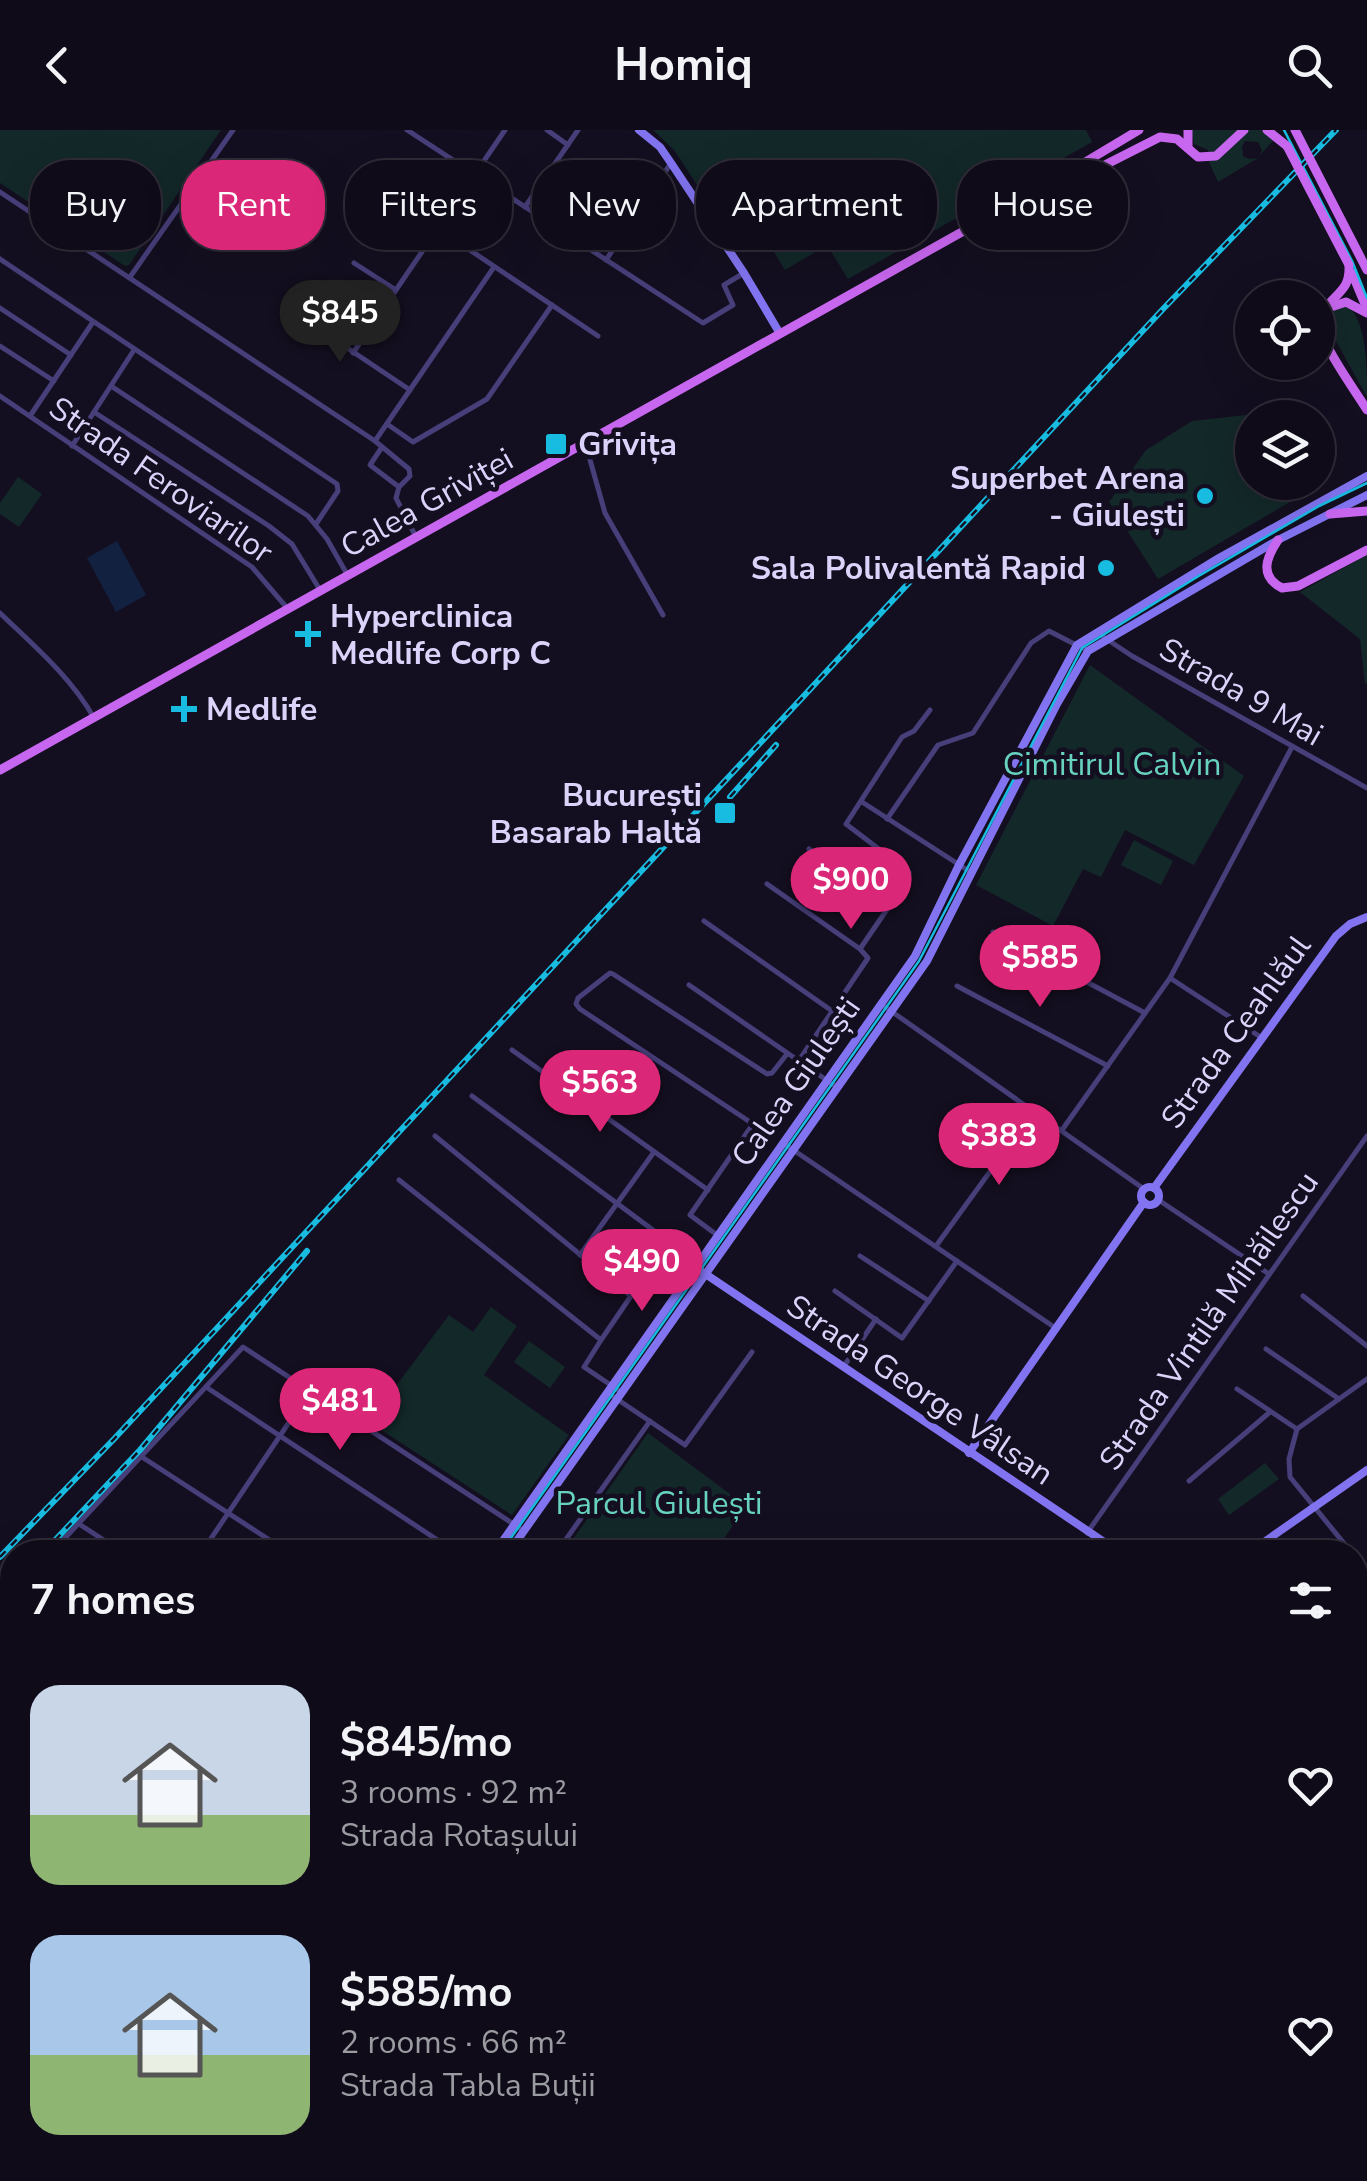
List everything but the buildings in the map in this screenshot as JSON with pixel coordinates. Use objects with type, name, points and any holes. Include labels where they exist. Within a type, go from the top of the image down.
[{"type":"main road","points":[[639,130],[669,160]]},
{"type":"main road","name":"Calea Griviței","points":[[1089,160],[1139,130]]},
{"type":"main road","points":[[1188,130],[1188,150]]},
{"type":"main road","points":[[1115,160],[1160,136],[1177,140],[1203,158],[1216,156],[1241,134],[1254,130]]},
{"type":"main road","points":[[1267,130],[1287,146]]},
{"type":"main road","points":[[1279,130],[1350,266],[1367,311]]},
{"type":"main road","points":[[1295,130],[1367,270]]},
{"type":"main road","points":[[676,170],[780,332]]},
{"type":"main road","name":"Calea Griviței","points":[[0,770],[957,234]]},
{"type":"main road","points":[[1335,300],[1346,288],[1350,266]]},
{"type":"main road","points":[[1335,306],[1346,302],[1367,311]]},
{"type":"main road","points":[[1335,356],[1367,410]]},
{"type":"main road","name":"Calea Giulești","points":[[503,1540],[915,956],[1077,645],[1367,476]]},
{"type":"main road","name":"Calea Giulești","points":[[518,1540],[927,961],[1088,651],[1278,540],[1367,495]]},
{"type":"main road","points":[[1330,514],[1367,511]]},
{"type":"main road","points":[[1278,540],[1266,562],[1268,576],[1282,588],[1298,586],[1367,550]]},
{"type":"main road","name":"Strada Ceahlăul","points":[[1154,1188],[1336,936],[1367,916]]},
{"type":"main road","points":[[1154,1188],[1157,1200],[1152,1204],[1144,1202],[1144,1189],[1154,1188]]},
{"type":"main road","points":[[970,1453],[1144,1202]]},
{"type":"main road","name":"Strada George Vâlsan","points":[[695,1267],[1099,1540]]},
{"type":"main road","points":[[1267,1540],[1367,1470]]},
{"type":"street","points":[[130,276],[233,130]]},
{"type":"street","points":[[407,130],[453,160]]},
{"type":"street","points":[[420,138],[426,130]]},
{"type":"street","points":[[484,160],[505,130]]},
{"type":"street","points":[[547,130],[568,145]]},
{"type":"street","points":[[525,208],[578,130]]},
{"type":"street","points":[[0,192],[375,441],[410,472],[399,487],[397,502],[416,537]]},
{"type":"street","points":[[512,199],[702,323],[733,305],[724,285],[744,272]]},
{"type":"street","points":[[354,353],[422,250]]},
{"type":"street","points":[[470,250],[598,336]]},
{"type":"street","points":[[606,260],[613,250]]},
{"type":"street","points":[[0,259],[337,484],[338,491],[316,524]]},
{"type":"street","points":[[354,263],[396,290]]},
{"type":"street","points":[[375,441],[494,266]]},
{"type":"street","points":[[387,424],[412,442],[487,399],[552,305]]},
{"type":"street","points":[[0,308],[70,356]]},
{"type":"street","points":[[298,315],[410,390]]},
{"type":"street","points":[[30,416],[93,322]]},
{"type":"street","points":[[0,346],[54,381]]},
{"type":"street","points":[[72,446],[134,350]]},
{"type":"street","points":[[110,386],[316,524],[348,576]]},
{"type":"street","name":"Strada Feroviarilor","points":[[0,396],[258,571],[288,610]]},
{"type":"street","points":[[94,412],[270,526],[292,544],[321,590]]},
{"type":"street","points":[[585,442],[605,513],[663,615]]},
{"type":"street","points":[[382,447],[370,465],[399,487]]},
{"type":"street","points":[[0,613],[56,668],[94,718]]},
{"type":"street","points":[[1101,628],[1100,634],[1106,639]]},
{"type":"street","points":[[887,819],[938,745],[973,733],[1031,643],[1046,630],[1088,651]]},
{"type":"street","name":"Strada 9 Mai","points":[[1106,639],[1367,788]]},
{"type":"street","points":[[860,950],[910,874],[846,825],[902,737],[914,730],[930,710]]},
{"type":"street","points":[[1062,1130],[1170,978],[1292,746]]},
{"type":"street","points":[[862,802],[972,874]]},
{"type":"street","points":[[809,849],[889,908]]},
{"type":"street","points":[[767,884],[868,958],[798,1062]]},
{"type":"street","points":[[704,921],[832,1011]]},
{"type":"street","points":[[993,932],[1145,1013]]},
{"type":"street","points":[[718,1235],[690,1215],[753,1124],[576,1004],[583,993],[610,973],[767,1074],[786,1054]]},
{"type":"street","points":[[1170,978],[1262,1038]]},
{"type":"street","points":[[689,985],[838,1088]]},
{"type":"street","points":[[956,986],[1108,1066]]},
{"type":"street","points":[[881,1004],[1144,1189]]},
{"type":"street","points":[[512,1050],[708,1190]]},
{"type":"street","points":[[472,1096],[657,1233]]},
{"type":"street","points":[[936,1246],[1035,1110]]},
{"type":"street","points":[[435,1136],[631,1300],[584,1368],[650,1421],[686,1444],[752,1352]]},
{"type":"street","name":"Strada Vintilă Mihăilescu","points":[[1087,1533],[1367,1136]]},
{"type":"street","points":[[784,1143],[1057,1329]]},
{"type":"street","points":[[580,1255],[654,1152]]},
{"type":"street","points":[[399,1180],[601,1340]]},
{"type":"street","points":[[1157,1200],[1269,1274]]},
{"type":"street","points":[[860,1256],[929,1301]]},
{"type":"street","points":[[835,1292],[902,1338],[957,1261]]},
{"type":"street","points":[[1304,1296],[1367,1346]]},
{"type":"street","points":[[842,1368],[876,1319]]},
{"type":"street","points":[[64,1540],[242,1346],[524,1531]]},
{"type":"street","points":[[1266,1348],[1339,1399]]},
{"type":"street","points":[[1342,1540],[1288,1470],[1297,1429],[1367,1379]]},
{"type":"street","points":[[206,1387],[438,1540]]},
{"type":"street","points":[[1237,1389],[1297,1429]]},
{"type":"street","points":[[210,1540],[310,1391]]},
{"type":"street","points":[[1189,1481],[1270,1412]]},
{"type":"street","points":[[566,1540],[650,1421]]},
{"type":"street","points":[[142,1457],[270,1540]]},
{"type":"street","points":[[79,1524],[104,1540]]},
{"type":"green space","points":[[0,130],[221,130],[201,160],[181,160],[181,189],[161,218],[161,160],[30,160],[30,203],[0,183]]},
{"type":"green space","points":[[653,130],[1086,130],[1092,142],[1060,160],[957,160],[957,218],[937,229],[937,160],[696,160],[696,183],[674,150]]},
{"type":"green space","points":[[1191,130],[1272,130],[1273,141],[1259,156],[1262,150],[1258,142],[1245,141],[1243,156],[1258,158],[1218,182],[1208,150],[1194,144]]},
{"type":"green space","points":[[101,250],[139,250],[125,266]]},
{"type":"green space","points":[[773,250],[819,250],[785,270]]},
{"type":"green space","points":[[830,250],[900,250],[848,279]]},
{"type":"green space","points":[[1347,306],[1359,322],[1366,359],[1367,397],[1335,339],[1336,308]]},
{"type":"green space","name":"Superbet Arena - Giulești","points":[[1235,416],[1235,500],[1294,500],[1158,579],[1109,502],[1146,450],[1192,421]]},
{"type":"green space","points":[[18,477],[42,494],[19,527],[0,514],[0,503]]},
{"type":"green space","points":[[1367,555],[1365,684],[1360,639],[1300,592]]},
{"type":"green space","name":"Cimitirul Calvin","points":[[1090,665],[1244,776],[1194,865],[1125,830],[1101,877],[1083,869],[1053,926],[976,885]]},
{"type":"green space","points":[[1134,840],[1173,861],[1161,885],[1121,865]]},
{"type":"green space","points":[[491,1307],[517,1326],[484,1375],[569,1435],[512,1515],[369,1422],[449,1315],[473,1332]]},
{"type":"green space","points":[[529,1341],[565,1367],[550,1388],[514,1362]]},
{"type":"green space","name":"Parcul Giulești","points":[[648,1433],[746,1506],[723,1540],[572,1540]]},
{"type":"green space","points":[[1265,1463],[1279,1479],[1229,1515],[1218,1499]]},
{"type":"water","points":[[117,541],[146,595],[116,612],[87,558]]},
{"type":"tram line","points":[[1284,130],[1367,298]]},
{"type":"tram line","points":[[509,1540],[919,961],[1082,648],[1319,506],[1367,483]]},
{"type":"railway","points":[[16,1540],[1164,308],[1336,130]]},
{"type":"railway","points":[[730,797],[776,745]]},
{"type":"railway","points":[[55,1540],[140,1450],[307,1251]]},
{"type":"place","name":"Grivița","points":[[556,444]]},
{"type":"place","name":"Superbet Arena - Giulești","points":[[1205,496]]},
{"type":"place","name":"Sala Polivalentă Rapid","points":[[1106,568]]},
{"type":"place","name":"Hyperclinica Medlife Corp C","points":[[308,634]]},
{"type":"place","name":"Medlife","points":[[184,709]]},
{"type":"place","name":"București Basarab Haltă","points":[[725,813]]}]
